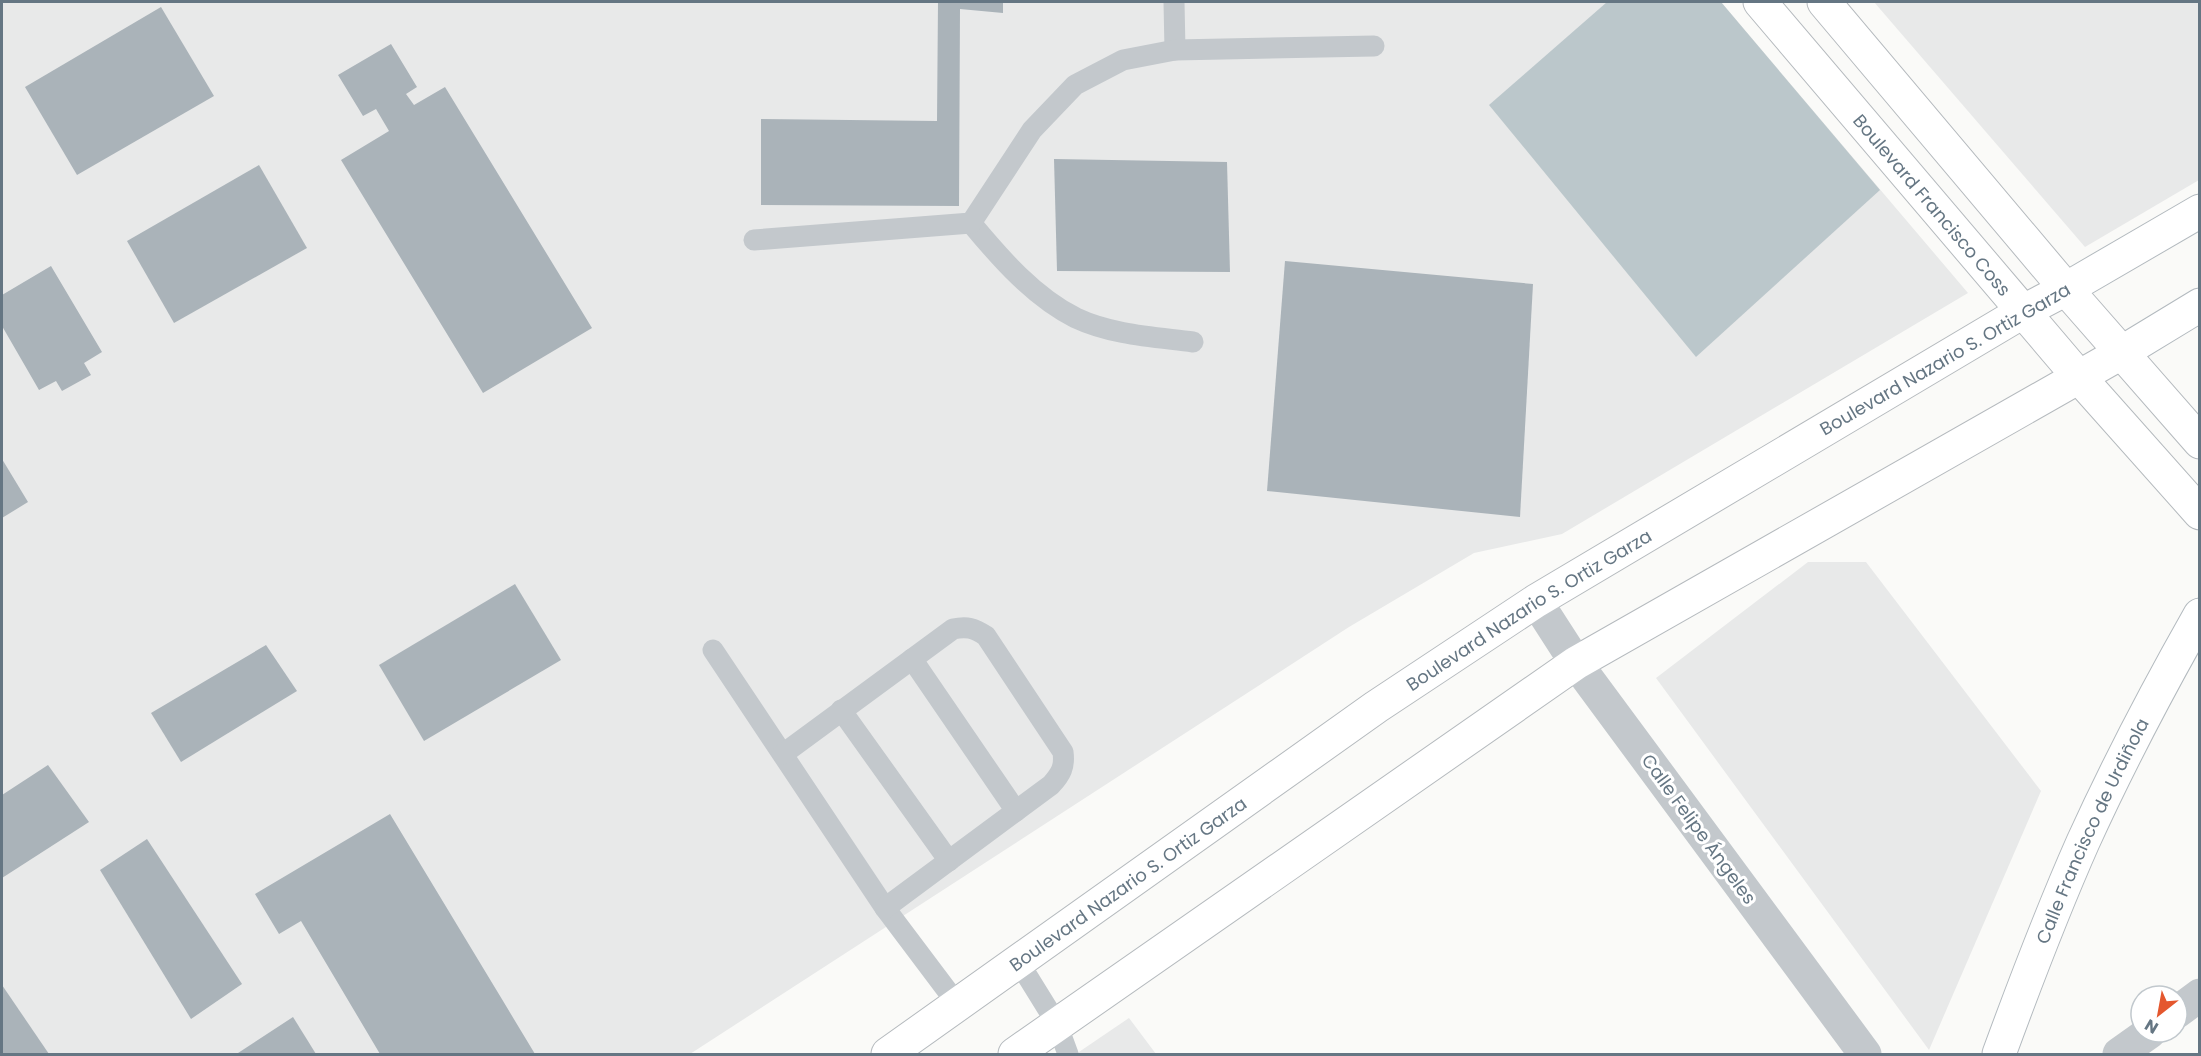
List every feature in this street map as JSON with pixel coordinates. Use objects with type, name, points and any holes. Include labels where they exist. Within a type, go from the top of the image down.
[{"type":"main road","name":"Boulevard Francisco Coss","points":[[1760,2],[2079,377],[2199,513]]},
{"type":"main road","points":[[1824,2],[2066,289],[2199,442]]},
{"type":"main road","name":"Boulevard Nazario S. Ortiz Garza","points":[[888,1054],[1366,713],[1536,601],[2024,311],[2199,211]]},
{"type":"main road","points":[[1014,1054],[1576,663],[2121,353],[2199,305]]},
{"type":"main road","name":"Calle Francisco de Urdiñola","points":[[1999,1054],[2030,967],[2083,842],[2147,711],[2199,615]]},
{"type":"street","name":"Calle Felipe Ángeles","points":[[1536,601],[1576,663],[1865,1054]]},
{"type":"street","points":[[2119,1054],[2133,1044]]},
{"type":"lane","points":[[1174,2],[1175,50]]},
{"type":"lane","points":[[971,223],[1032,130],[1075,85],[1123,60],[1175,50],[1374,46]]},
{"type":"lane","points":[[754,240],[971,223]]},
{"type":"lane","points":[[971,223],[998,256],[1048,300],[1077,318],[1121,332],[1193,342]]},
{"type":"lane","points":[[783,754],[953,629],[964,627],[975,628],[986,636],[1063,752],[1065,763],[1051,785],[885,908]]},
{"type":"lane","points":[[713,650],[885,908],[958,1005]]},
{"type":"lane","points":[[912,659],[1016,811]]},
{"type":"lane","points":[[841,710],[949,861]]},
{"type":"lane","points":[[1018,961],[1057,1024],[1068,1054]]},
{"type":"shaded area","points":[[2,2],[1721,2],[1968,293],[1562,534],[1474,553],[1349,627],[690,1054],[2,1054]]},
{"type":"shaded area","points":[[1607,2],[1721,2],[1880,190],[1696,357],[1489,105]]},
{"type":"shaded area","points":[[1874,2],[2199,2],[2199,180],[2085,247]]},
{"type":"shaded area","points":[[1808,562],[1866,562],[2041,791],[1929,1050],[1656,678]]},
{"type":"shaded area","points":[[1129,1018],[1156,1054],[1076,1054]]},
{"type":"building","points":[[938,2],[1003,2],[1003,13],[960,9],[959,206],[761,205],[761,119],[937,121]]},
{"type":"building","points":[[161,7],[214,96],[77,175],[25,87]]},
{"type":"building","points":[[391,44],[417,87],[406,94],[414,105],[445,87],[592,328],[483,393],[341,160],[389,131],[376,109],[363,116],[338,75]]},
{"type":"building","points":[[1054,159],[1227,162],[1230,272],[1057,271]]},
{"type":"building","points":[[259,165],[307,248],[174,323],[127,241]]},
{"type":"building","points":[[1285,261],[1533,284],[1520,517],[1267,491]]},
{"type":"building","points":[[51,266],[102,352],[84,363],[91,375],[62,391],[56,381],[39,390],[2,326],[2,295]]},
{"type":"building","points":[[2,459],[28,502],[2,518]]},
{"type":"building","points":[[515,584],[561,660],[424,741],[379,665]]},
{"type":"building","points":[[266,645],[297,691],[181,762],[151,713]]},
{"type":"building","points":[[48,765],[89,822],[2,878],[2,795]]},
{"type":"building","points":[[390,814],[535,1054],[380,1054],[301,921],[279,934],[255,894]]},
{"type":"building","points":[[147,839],[242,984],[191,1019],[100,870]]},
{"type":"building","points":[[2,985],[49,1054],[2,1054]]},
{"type":"building","points":[[293,1017],[316,1054],[238,1054],[238,1053]]}]
